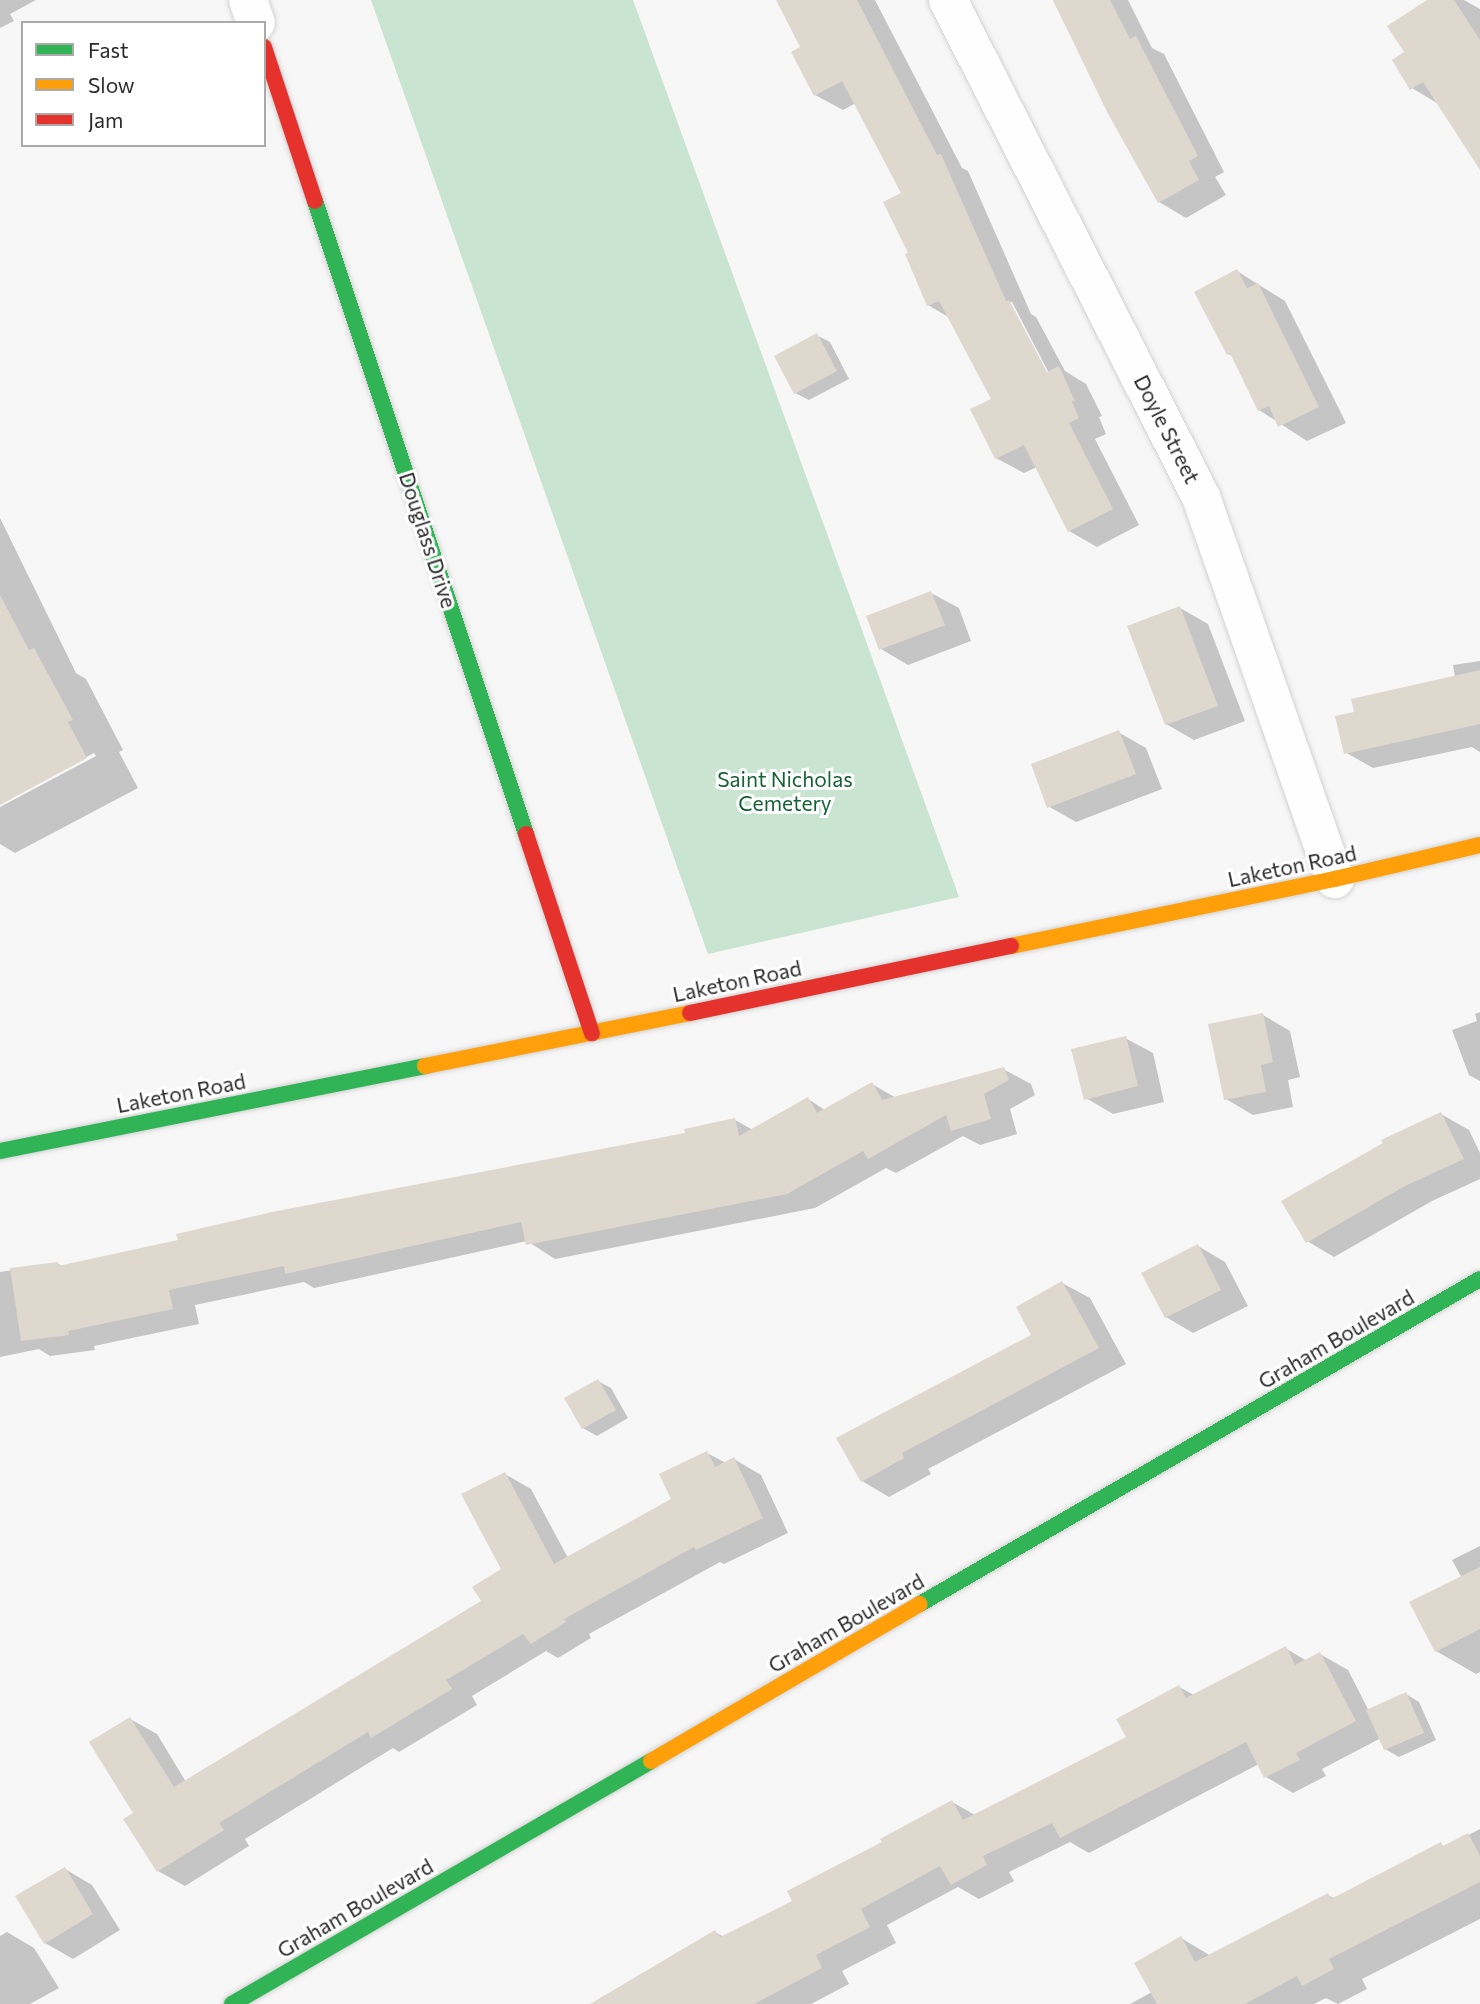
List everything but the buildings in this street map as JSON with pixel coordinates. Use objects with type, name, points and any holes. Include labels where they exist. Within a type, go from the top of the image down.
[{"type":"street","points":[[248,0],[255,21]]},
{"type":"street","name":"Doyle Street","points":[[948,0],[1201,497],[1335,879]]},
{"type":"street","name":"Douglass Drive","points":[[266,53],[592,1033]]},
{"type":"street","name":"Laketon Road","points":[[0,1151],[592,1033],[1335,879],[1480,845]]},
{"type":"street","name":"Graham Boulevard","points":[[232,2004],[1480,1279]]},
{"type":"green space","name":"Saint Nicholas Cemetery","points":[[371,0],[633,0],[959,897],[708,954]]},
{"type":"traffic: fast","points":[[315,201],[526,834]]},
{"type":"traffic: fast","points":[[0,1151],[425,1066]]},
{"type":"traffic: fast","points":[[920,1604],[1480,1279]]},
{"type":"traffic: fast","points":[[232,2004],[651,1761]]},
{"type":"traffic: slow","points":[[1011,946],[1335,879],[1480,845]]},
{"type":"traffic: slow","points":[[425,1066],[690,1013]]},
{"type":"traffic: slow","points":[[651,1761],[920,1604]]},
{"type":"traffic: jam","points":[[266,53],[315,201]]},
{"type":"traffic: jam","points":[[526,834],[592,1033]]},
{"type":"traffic: jam","points":[[690,1013],[1011,946]]}]
